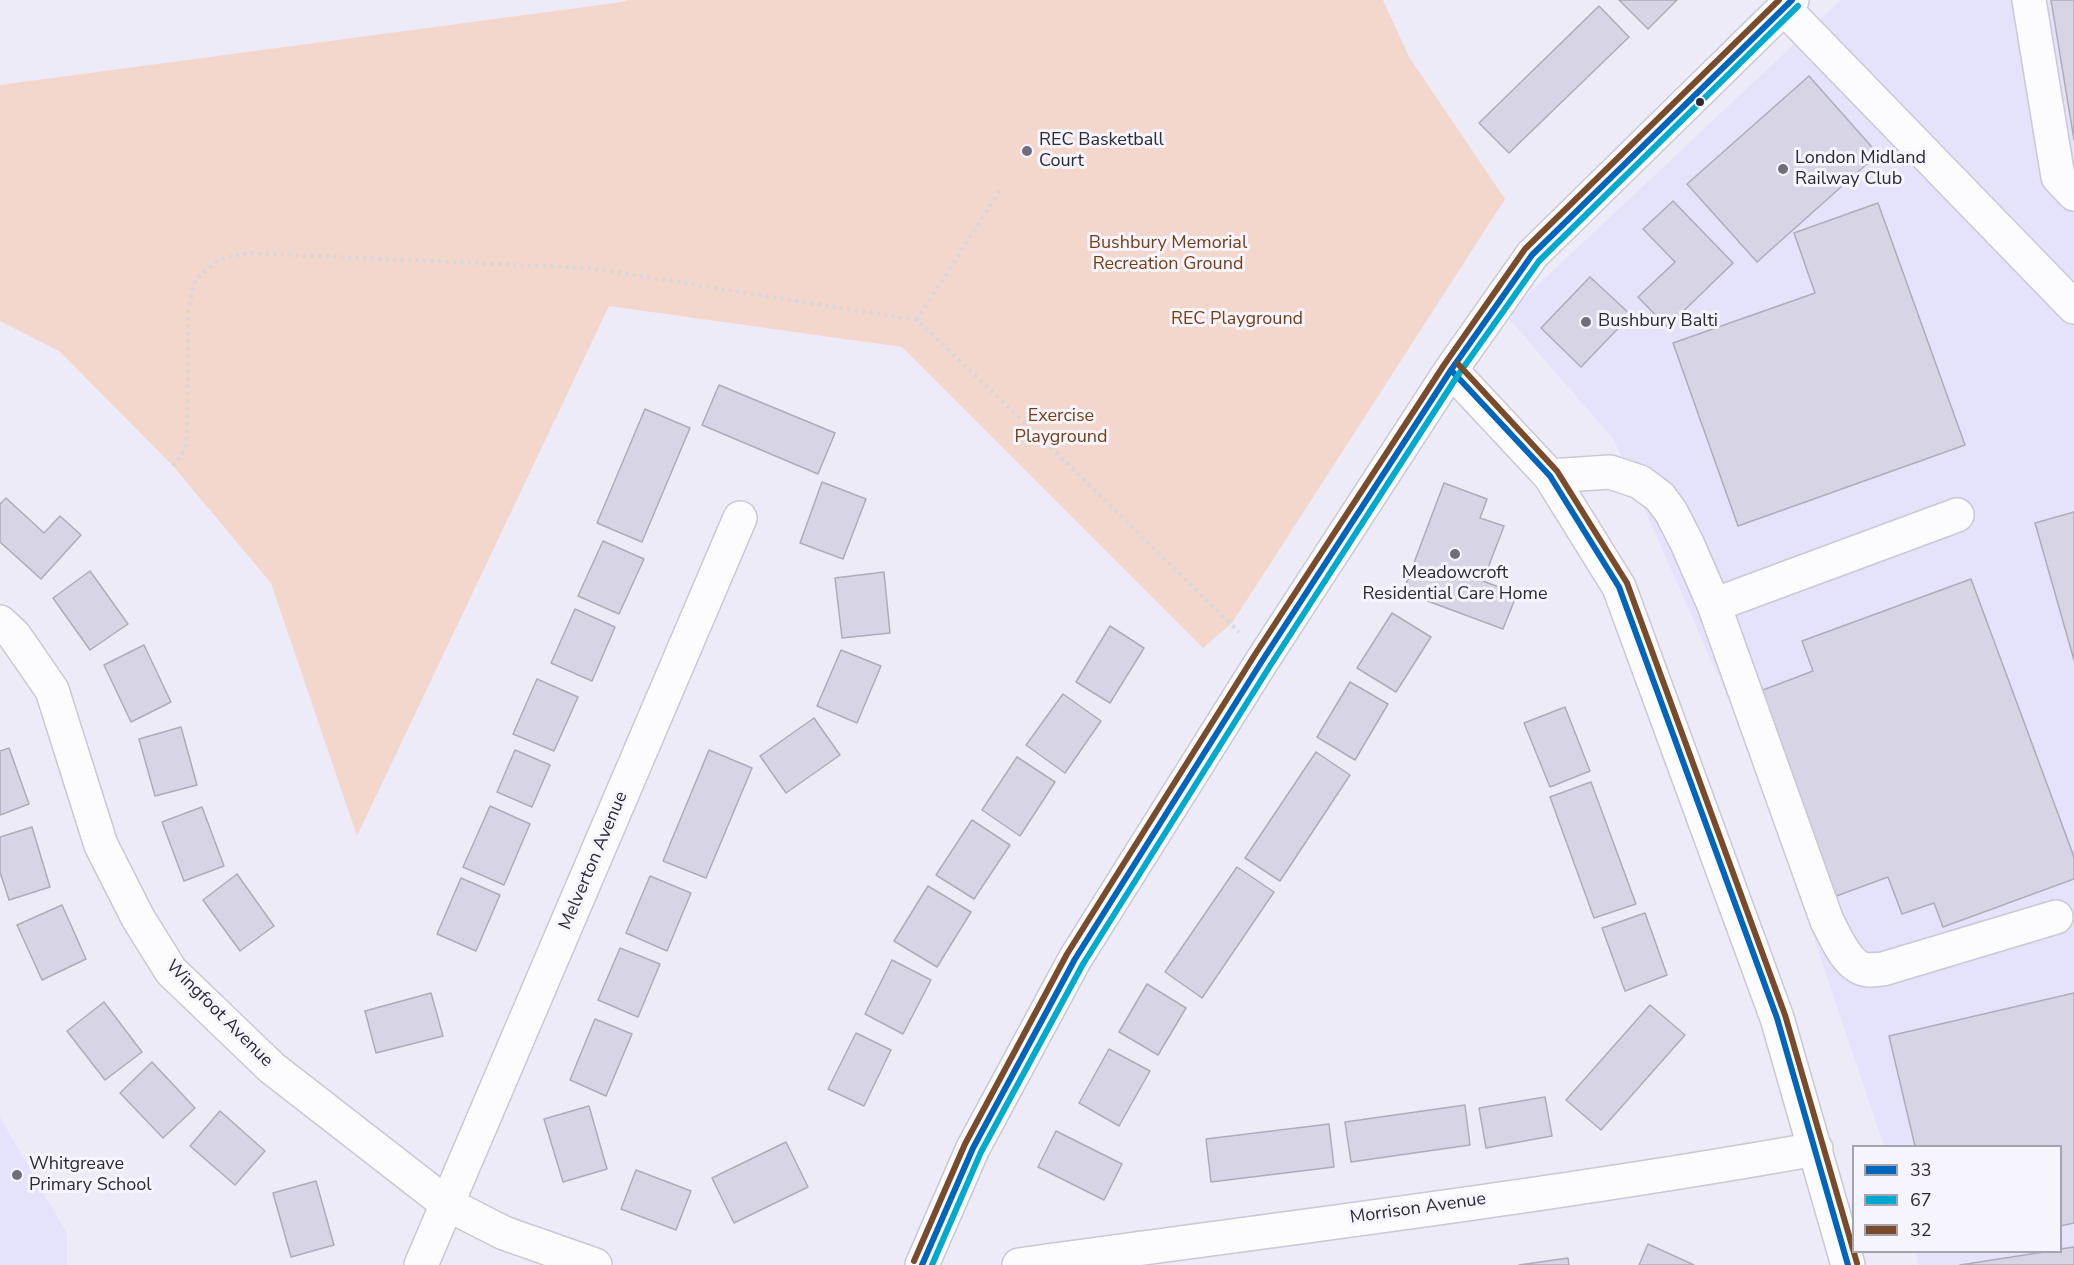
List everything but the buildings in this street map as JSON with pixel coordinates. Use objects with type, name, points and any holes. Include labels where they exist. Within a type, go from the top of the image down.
[{"type":"street","points":[[2029,0],[2058,177],[2074,194]]},
{"type":"street","points":[[922,1265],[973,1148],[1075,959],[1262,661],[1451,370],[1532,255],[1788,4],[2074,307]]},
{"type":"street","points":[[1451,370],[1550,476],[1619,587],[1777,1018],[1848,1265]]},
{"type":"street","points":[[1550,476],[1610,472],[1640,482],[1660,497],[1671,512],[1714,605],[1827,921],[1845,952],[1855,964],[1866,970],[1883,969],[2056,917]]},
{"type":"street","points":[[1714,605],[1957,515]]},
{"type":"street","name":"Melverton Avenue","points":[[421,1265],[740,518]]},
{"type":"street","name":"Wingfoot Avenue","points":[[0,622],[14,635],[52,690],[101,845],[138,918],[171,971],[272,1068],[447,1204],[504,1233],[595,1265]]},
{"type":"street","name":"Morrison Avenue","points":[[1019,1265],[1406,1212],[1816,1149]]},
{"type":"path","points":[[917,320],[1002,187]]},
{"type":"path","points":[[173,466],[185,450],[188,311],[195,280],[218,260],[247,253],[589,268],[917,320],[1232,623],[1262,661]]},
{"type":"shaded area","points":[[1841,0],[2074,0],[2074,1265],[1918,1265],[1916,1253],[2062,1253],[2062,1145],[1884,1145],[1750,748],[1614,440],[1506,315]]},
{"type":"shaded area","name":"Whitgreave Primary School","points":[[0,1117],[67,1234],[67,1265],[0,1265]]},
{"type":"green space","name":"Bushbury Memorial Recreation Ground","points":[[628,0],[1383,0],[1409,57],[1505,199],[1232,623],[1203,648],[902,347],[609,306],[357,836],[271,583],[173,466],[59,351],[0,321],[0,85]]},
{"type":"transit line","name":"32","points":[[914,1261],[965,1144],[1067,954],[1254,656],[1444,365],[1525,249],[1779,0]]},
{"type":"transit line","name":"33","points":[[922,1265],[973,1148],[1075,959],[1262,661],[1451,370],[1532,255],[1792,0]]},
{"type":"transit line","name":"67","points":[[932,1265],[981,1152],[1083,964],[1270,666],[1458,375],[1539,261],[1798,6]]},
{"type":"transit line","name":"32","points":[[1458,364],[1557,471],[1627,583],[1785,1015],[1852,1246]]},
{"type":"transit line","name":"33","points":[[1451,370],[1550,476],[1619,587],[1777,1018],[1848,1265]]},
{"type":"transit line","name":"32","points":[[1854,1253],[1857,1263]]},
{"type":"place","name":"REC Basketball Court","points":[[1027,151]]},
{"type":"place","name":"London Midland Railway Club","points":[[1783,169]]},
{"type":"place","name":"Bushbury Balti","points":[[1586,322]]},
{"type":"place","name":"Meadowcroft Residential Care Home","points":[[1455,554]]},
{"type":"place","name":"Whitgreave Primary School","points":[[17,1175]]},
{"type":"park label","name":"REC Playground","points":[[1237,320]]},
{"type":"park label","name":"Exercise Playground","points":[[1061,427]]}]
